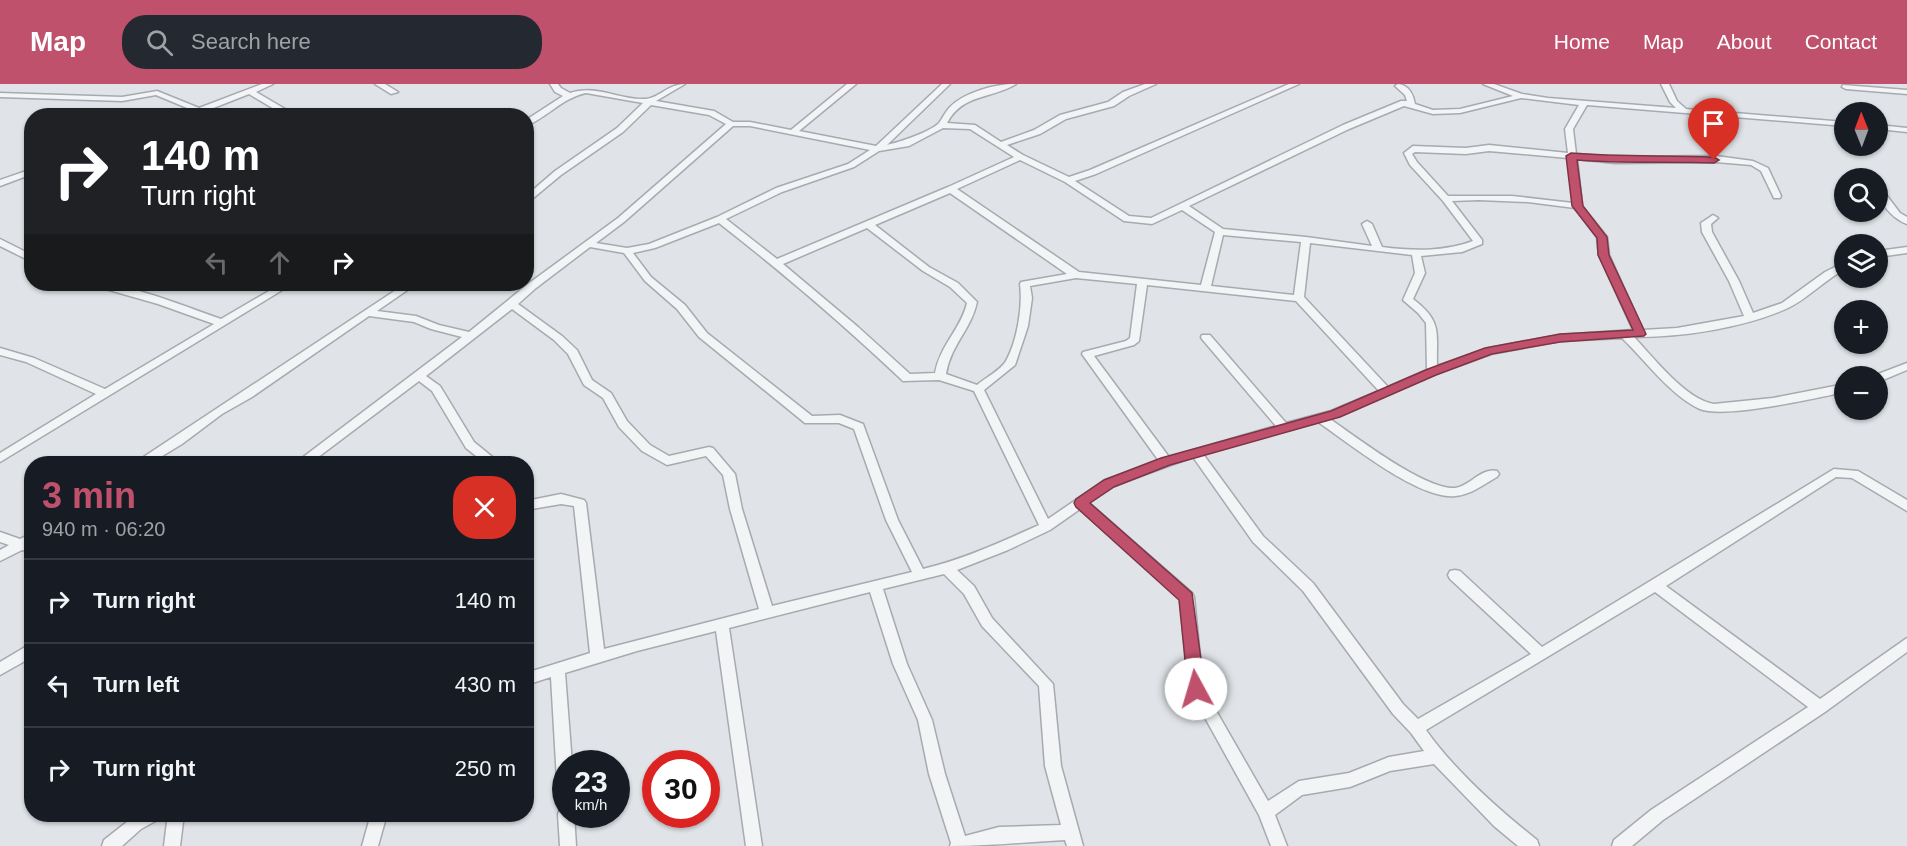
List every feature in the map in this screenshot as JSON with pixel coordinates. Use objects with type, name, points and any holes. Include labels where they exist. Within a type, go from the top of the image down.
[{"type":"street","points":[[203,108],[269,84]]},
{"type":"street","points":[[379,84],[394,92]]},
{"type":"street","points":[[554,84],[558,90],[570,96]]},
{"type":"street","points":[[534,194],[558,174],[620,130],[650,101],[681,84]]},
{"type":"street","points":[[792,133],[852,84]]},
{"type":"street","points":[[587,244],[627,251],[652,246],[720,219],[744,205],[847,166],[871,154],[946,84]]},
{"type":"street","points":[[942,125],[948,113],[960,101],[1012,84]]},
{"type":"street","points":[[1000,145],[1037,132],[1063,117],[1111,104],[1126,94],[1152,84]]},
{"type":"street","points":[[1068,180],[1093,172],[1295,84]]},
{"type":"street","points":[[1395,85],[1410,84]]},
{"type":"street","points":[[1487,84],[1521,96],[1834,123]]},
{"type":"street","points":[[1665,84],[1674,102],[1683,110]]},
{"type":"street","points":[[1395,85],[1409,94],[1411,104]]},
{"type":"street","points":[[1846,87],[1907,92]]},
{"type":"street","points":[[534,119],[570,96],[591,88],[626,99],[650,101],[711,113],[732,124],[750,124],[878,148],[906,144],[942,125],[972,127],[1020,157],[1068,180],[1127,219],[1135,221],[1155,220],[1346,127],[1394,107],[1411,104],[1433,112],[1460,111],[1521,96]]},
{"type":"street","points":[[249,91],[279,108]]},
{"type":"street","points":[[0,95],[122,99],[157,93],[193,108]]},
{"type":"street","points":[[1584,103],[1569,129],[1578,206],[1602,237],[1604,255],[1640,334]]},
{"type":"street","points":[[534,281],[629,213],[732,124]]},
{"type":"street","points":[[1888,128],[1907,130]]},
{"type":"street","points":[[1184,207],[1221,232],[1416,252],[1447,252],[1479,242],[1446,199],[1413,163],[1408,153],[1413,149],[1466,151],[1488,148],[1615,160],[1635,158],[1731,160],[1754,163],[1763,167],[1777,196]]},
{"type":"street","points":[[776,263],[951,189],[1020,157]]},
{"type":"street","points":[[0,183],[24,174]]},
{"type":"street","points":[[951,189],[1076,275]]},
{"type":"street","points":[[1446,199],[1492,198],[1544,201],[1578,206]]},
{"type":"street","points":[[1888,203],[1897,215],[1907,222]]},
{"type":"street","points":[[1713,218],[1706,223],[1707,232],[1734,281],[1750,318]]},
{"type":"street","points":[[720,219],[854,329],[907,378],[940,376],[978,389],[1046,527]]},
{"type":"street","points":[[867,223],[926,269],[954,285],[972,302],[969,320],[953,339],[944,357],[940,376]]},
{"type":"street","points":[[1367,224],[1377,249]]},
{"type":"street","points":[[1205,289],[1218,234],[1221,232]]},
{"type":"street","points":[[1299,298],[1306,240]]},
{"type":"street","points":[[0,242],[24,255]]},
{"type":"street","points":[[1888,253],[1907,250]]},
{"type":"street","points":[[627,251],[648,279],[681,307],[703,335],[809,420],[840,419],[859,427],[892,520],[920,574]]},
{"type":"street","points":[[1416,252],[1420,273],[1408,300],[1422,311],[1431,323],[1432,372]]},
{"type":"street","points":[[534,676],[598,657],[947,568],[1003,547],[1046,527],[1109,483],[1195,452],[1360,405],[1432,372],[1494,350],[1560,338],[1640,334],[1715,326],[1750,318],[1786,305],[1834,271]]},
{"type":"street","points":[[978,389],[1010,364],[1023,326],[1027,298],[1025,284],[1076,275],[1299,298],[1387,392]]},
{"type":"street","points":[[1142,282],[1135,339],[1130,344],[1087,354],[1166,462]]},
{"type":"street","points":[[124,291],[221,323]]},
{"type":"street","points":[[0,458],[275,291]]},
{"type":"street","points":[[153,456],[400,291]]},
{"type":"street","points":[[311,456],[512,304],[523,291]]},
{"type":"street","points":[[512,304],[573,352],[588,382],[607,396],[623,424],[646,448],[667,461],[709,451],[729,474],[736,509],[767,613]]},
{"type":"street","points":[[367,313],[416,319],[435,327],[470,336]]},
{"type":"street","points":[[1626,335],[1687,394],[1712,408],[1834,391]]},
{"type":"street","points":[[1206,337],[1284,428]]},
{"type":"street","points":[[0,351],[30,360],[105,394]]},
{"type":"street","points":[[1888,374],[1907,366]]},
{"type":"street","points":[[419,376],[436,389],[470,445],[484,456]]},
{"type":"street","points":[[1320,418],[1405,475],[1444,492],[1455,493],[1493,474]]},
{"type":"street","points":[[1195,452],[1258,539],[1308,587],[1398,709],[1438,756],[1500,821],[1531,846]]},
{"type":"street","points":[[1416,728],[1514,673],[1540,654],[1834,473],[1854,474],[1907,506]]},
{"type":"street","points":[[534,503],[561,499],[580,502],[598,657]]},
{"type":"street","points":[[1081,503],[1187,597],[1196,689],[1266,813],[1279,846]]},
{"type":"street","points":[[0,537],[24,542]]},
{"type":"street","points":[[0,556],[24,545]]},
{"type":"street","points":[[875,586],[900,664],[925,720],[937,774],[959,846],[999,835],[1073,839],[1053,766],[1046,684],[987,622],[969,590],[947,568]]},
{"type":"street","points":[[1455,575],[1540,654]]},
{"type":"street","points":[[1655,585],[1820,706]]},
{"type":"street","points":[[722,625],[754,846]]},
{"type":"street","points":[[1620,846],[1657,815],[1820,706],[1907,644]]},
{"type":"street","points":[[0,669],[24,654]]},
{"type":"street","points":[[558,669],[563,750]]},
{"type":"street","points":[[1266,813],[1299,788],[1350,780],[1389,764],[1438,756]]},
{"type":"street","points":[[110,846],[139,822]]},
{"type":"street","points":[[172,846],[176,822]]},
{"type":"street","points":[[370,846],[377,822]]},
{"type":"street","points":[[567,828],[568,846]]},
{"type":"route","points":[[1196,689],[1187,597],[1133,552],[1081,503],[1109,483],[1195,452],[1335,414],[1432,372],[1490,351],[1550,339],[1640,334],[1612,276],[1604,255],[1604,241],[1578,206],[1571,156],[1615,160],[1635,158],[1714,160]]}]
